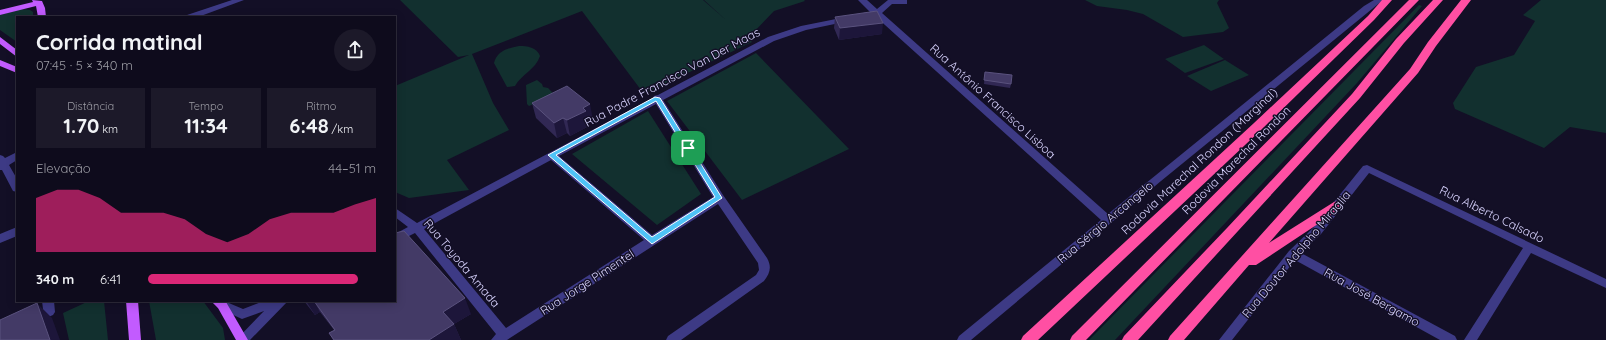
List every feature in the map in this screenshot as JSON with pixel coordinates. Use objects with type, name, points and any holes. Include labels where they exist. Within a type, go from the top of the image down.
[{"type":"highway","name":"Rodovia Marechal Rondon (Marginal)","points":[[1028,340],[1252,131],[1371,18],[1387,0]]},
{"type":"highway","name":"Rodovia Marechal Rondon","points":[[1077,340],[1414,0]]},
{"type":"highway","points":[[1129,340],[1356,96],[1400,41],[1438,0]]},
{"type":"highway","points":[[1175,340],[1414,71],[1432,44],[1466,0]]},
{"type":"highway","points":[[1238,269],[1338,205]]},
{"type":"main road","points":[[2,12],[37,1],[41,8],[42,16]]},
{"type":"main road","points":[[0,40],[16,53]]},
{"type":"main road","points":[[0,63],[16,70]]},
{"type":"main road","points":[[132,302],[134,339]]},
{"type":"main road","points":[[220,303],[242,340]]},
{"type":"street","points":[[193,16],[240,0]]},
{"type":"street","name":"Rua Antônio Francisco Lisboa","points":[[862,0],[1108,220]]},
{"type":"street","name":"Rua Sérgio Arcangelo","points":[[964,340],[1108,220],[1361,13],[1379,0]]},
{"type":"street","points":[[877,13],[892,1],[904,2]]},
{"type":"street","name":"Rua Padre Francisco Van Der Maas","points":[[551,155],[771,38],[804,28],[877,13]]},
{"type":"street","points":[[657,98],[719,198],[764,263],[765,270],[760,278],[672,340]]},
{"type":"street","points":[[396,238],[551,155],[652,241]]},
{"type":"street","points":[[16,156],[1,164],[16,186]]},
{"type":"street","name":"Rua Doutor Adolpho Miraglia","points":[[1225,340],[1293,254],[1317,231],[1367,168]]},
{"type":"street","name":"Rua Alberto Calsado","points":[[1367,168],[1606,284]]},
{"type":"street","name":"Rua Jorge Pimentel","points":[[500,338],[719,198]]},
{"type":"street","name":"Rua Toyoda Amada","points":[[396,213],[417,228],[500,338]]},
{"type":"street","points":[[0,239],[16,231]]},
{"type":"street","points":[[1470,340],[1530,246]]},
{"type":"street","name":"Rua José Bergamo","points":[[1293,254],[1451,340]]},
{"type":"street","points":[[220,303],[242,314],[254,311],[274,302]]},
{"type":"street","points":[[242,340],[281,302]]},
{"type":"street","points":[[21,325],[48,306]]},
{"type":"green space","points":[[400,0],[703,0],[726,20],[704,0],[805,1],[774,11],[748,38],[752,42],[644,94],[582,11],[472,54],[493,103],[509,130],[447,160],[469,190],[409,198],[396,192],[396,86],[469,55],[458,57]]},
{"type":"green space","points":[[1085,0],[1219,0],[1217,3],[1229,28],[1223,32],[1183,37],[1143,14],[1097,6]]},
{"type":"green space","points":[[1541,0],[1606,0],[1606,133],[1570,127],[1544,148],[1455,109],[1453,103],[1476,67],[1514,55],[1535,21],[1523,15]]},
{"type":"green space","points":[[1419,5],[1422,6],[1357,83],[1115,340],[1089,340]]},
{"type":"green space","points":[[21,9],[30,10],[33,12],[33,16],[16,16],[16,41],[0,30],[0,15]]},
{"type":"green space","points":[[1204,45],[1224,59],[1185,73],[1165,59]]},
{"type":"green space","points":[[519,46],[534,49],[540,56],[535,65],[515,86],[507,87],[494,63],[495,59],[500,53],[507,49]]},
{"type":"green space","points":[[756,53],[849,149],[742,200],[667,101]]},
{"type":"green space","points":[[1225,60],[1249,75],[1211,91],[1187,76]]},
{"type":"green space","points":[[537,80],[543,87],[548,88],[553,93],[549,98],[529,106],[527,104],[526,85]]},
{"type":"green space","points":[[648,111],[701,194],[657,225],[572,154]]},
{"type":"green space","points":[[87,302],[104,302],[108,340],[69,340],[63,313]]},
{"type":"green space","points":[[149,302],[204,302],[223,328],[225,340],[156,340]]},
{"type":"building","points":[[877,11],[883,23],[840,28],[835,17]]},
{"type":"building","points":[[985,72],[1012,75],[1011,84],[984,80]]},
{"type":"building","points":[[567,86],[590,104],[583,108],[586,111],[567,120],[563,118],[554,123],[532,103]]},
{"type":"building","points":[[404,231],[465,298],[443,312],[454,324],[429,340],[334,340],[329,333],[335,330],[315,302],[396,302],[396,233]]},
{"type":"building","points":[[37,303],[50,340],[0,340],[0,320]]},
{"type":"route","points":[[657,98],[688,148],[719,198],[652,241],[551,155],[657,98]]}]
